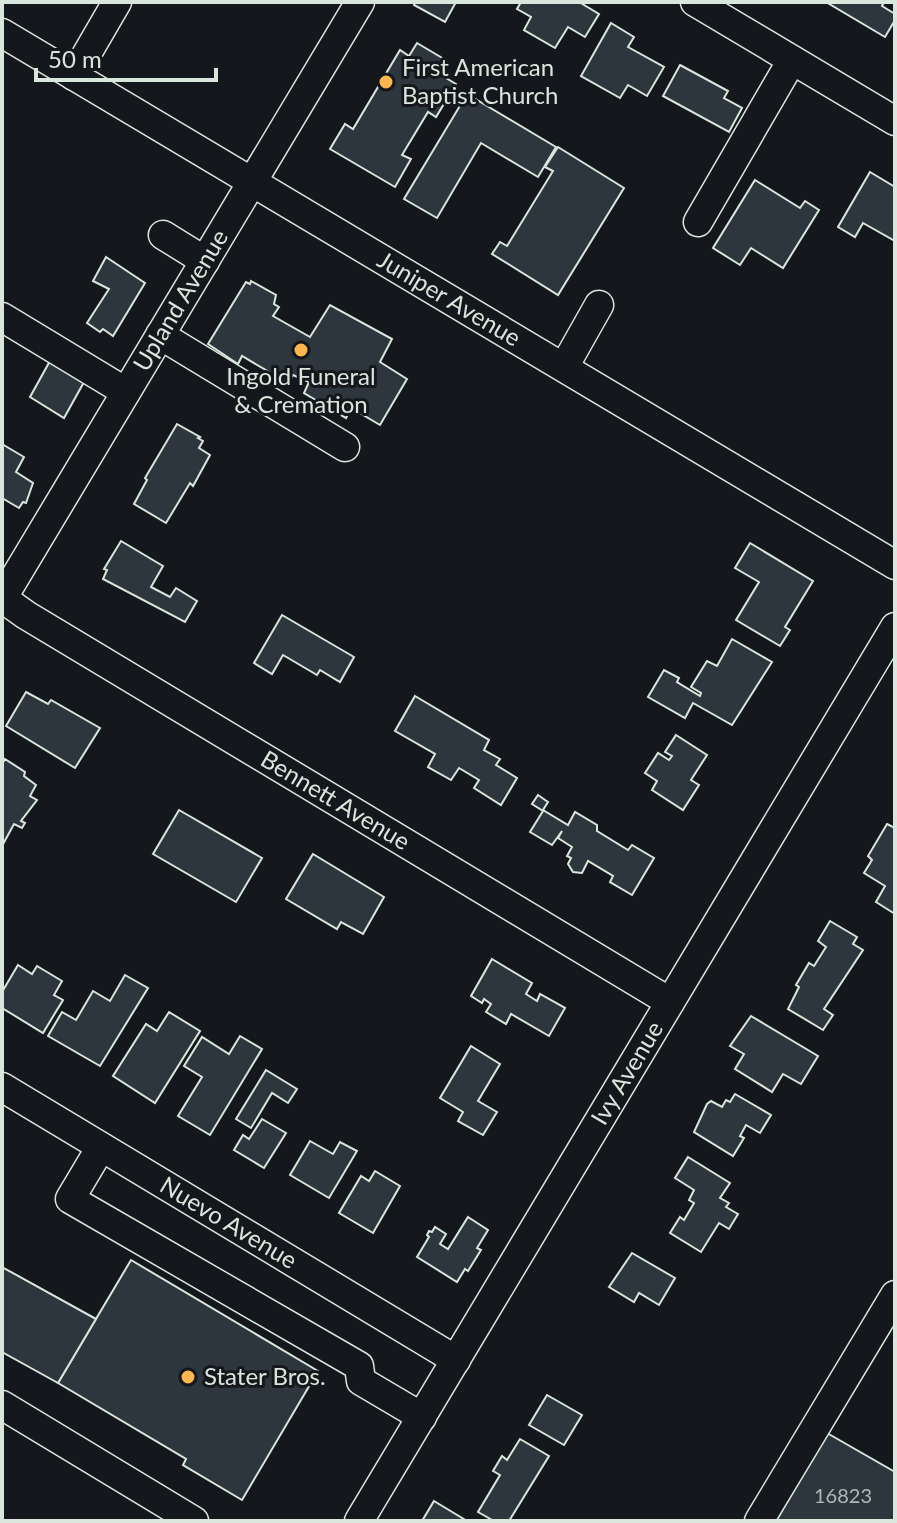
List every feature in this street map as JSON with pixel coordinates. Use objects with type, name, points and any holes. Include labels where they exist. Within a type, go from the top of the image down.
[{"type":"street","points":[[74,76],[117,2]]},
{"type":"street","name":"Upland Avenue","points":[[2,598],[360,2]]},
{"type":"street","points":[[695,2],[895,121]]},
{"type":"street","name":"Juniper Avenue","points":[[2,33],[895,565]]},
{"type":"street","points":[[698,222],[792,60]]},
{"type":"street","points":[[163,235],[205,261]]},
{"type":"street","points":[[564,367],[599,305]]},
{"type":"street","points":[[2,317],[126,392]]},
{"type":"street","points":[[160,335],[345,447]]},
{"type":"street","name":"Bennett Avenue","points":[[2,598],[670,1002]]},
{"type":"street","name":"Ivy Avenue","points":[[359,1521],[895,627]]},
{"type":"street","name":"Nuevo Avenue","points":[[2,1087],[456,1360]]},
{"type":"street","points":[[101,1147],[70,1199],[359,1366],[361,1381],[422,1417]]},
{"type":"street","points":[[759,1521],[895,1295]]},
{"type":"street","points":[[2,1405],[194,1521]]},
{"type":"building","points":[[415,2],[456,2],[445,22],[414,5]]},
{"type":"building","points":[[521,2],[579,2],[599,14],[585,37],[568,27],[555,48],[524,30],[531,17],[517,9]]},
{"type":"building","points":[[826,2],[884,2],[882,6],[895,14],[895,20],[885,37]]},
{"type":"building","points":[[611,23],[634,37],[628,47],[664,67],[647,96],[628,85],[620,98],[581,76]]},
{"type":"building","points":[[417,43],[444,59],[436,72],[456,84],[436,117],[428,112],[402,155],[411,159],[395,187],[330,149],[345,124],[353,129],[400,50],[409,56]]},
{"type":"building","points":[[680,65],[728,91],[724,98],[742,108],[729,132],[663,96]]},
{"type":"building","points":[[467,94],[556,147],[538,177],[481,143],[437,218],[404,199]]},
{"type":"building","points":[[558,147],[624,188],[558,295],[492,254],[500,242],[507,246],[553,171],[545,167]]},
{"type":"building","points":[[870,172],[895,187],[895,241],[863,223],[855,237],[838,227]]},
{"type":"building","points":[[755,180],[800,208],[805,201],[819,210],[783,268],[751,248],[740,265],[713,248]]},
{"type":"building","points":[[106,257],[145,283],[113,336],[87,323],[109,289],[93,281]]},
{"type":"building","name":"Ingold Funeral & Cremation","points":[[251,281],[276,295],[274,304],[279,307],[273,316],[310,337],[330,305],[392,339],[380,362],[407,379],[380,425],[351,408],[346,418],[304,393],[309,382],[293,375],[288,383],[242,356],[238,364],[208,344],[246,282],[250,284]]},
{"type":"building","points":[[50,361],[84,382],[64,418],[30,397]]},
{"type":"building","points":[[177,424],[200,437],[203,441],[199,448],[210,455],[193,486],[190,483],[166,523],[134,504],[147,480],[145,478]]},
{"type":"building","points":[[2,444],[24,457],[16,472],[33,483],[26,503],[23,502],[19,508],[2,498]]},
{"type":"building","points":[[121,541],[163,566],[151,587],[170,597],[176,588],[197,601],[185,622],[103,579],[107,570],[104,569]]},
{"type":"building","points":[[750,543],[813,581],[785,627],[790,630],[780,646],[736,620],[759,582],[735,568]]},
{"type":"building","points":[[282,615],[354,657],[340,682],[320,670],[317,675],[283,655],[272,674],[254,663]]},
{"type":"building","points":[[732,639],[772,662],[732,725],[693,703],[685,718],[648,697],[664,670],[700,696],[701,693],[691,687],[707,661],[717,666]]},
{"type":"building","points":[[26,692],[48,704],[51,700],[100,728],[75,768],[6,726]]},
{"type":"building","points":[[415,696],[489,740],[484,750],[500,759],[496,765],[517,778],[501,805],[474,788],[479,780],[459,768],[451,780],[428,767],[435,754],[395,731]]},
{"type":"building","points":[[676,735],[707,755],[691,780],[699,785],[683,810],[652,790],[657,781],[645,773],[658,753],[669,760],[672,756],[665,752]]},
{"type":"building","points":[[5,759],[25,772],[24,776],[36,785],[30,796],[37,800],[21,821],[25,823],[22,828],[14,824],[2,846],[2,764]]},
{"type":"building","points":[[538,795],[548,802],[543,810],[568,825],[575,812],[597,825],[597,831],[628,850],[632,845],[654,858],[632,895],[610,882],[613,876],[588,861],[582,873],[573,872],[568,864],[571,858],[567,856],[572,847],[558,838],[562,831],[552,845],[530,832],[543,811],[532,804]]},
{"type":"building","points":[[179,810],[262,858],[236,902],[153,854]]},
{"type":"building","points":[[887,824],[895,828],[895,914],[876,902],[885,886],[864,873],[872,860],[868,856]]},
{"type":"building","points":[[313,854],[384,897],[363,934],[341,922],[337,929],[286,899]]},
{"type":"building","points":[[830,921],[857,937],[853,944],[863,950],[824,1009],[833,1015],[823,1030],[788,1009],[799,987],[796,985],[809,963],[814,966],[826,947],[818,941]]},
{"type":"building","points":[[492,959],[532,983],[526,994],[537,1001],[540,994],[565,1008],[549,1036],[511,1014],[506,1024],[486,1012],[491,1004],[484,999],[482,1003],[471,996]]},
{"type":"building","points":[[18,965],[32,974],[37,966],[62,981],[54,995],[63,1000],[43,1033],[2,1008],[2,992]]},
{"type":"building","points":[[125,975],[148,988],[100,1066],[48,1036],[62,1012],[76,1020],[93,991],[110,1001]]},
{"type":"building","points":[[169,1012],[200,1031],[155,1103],[113,1076],[146,1024],[157,1031]]},
{"type":"building","points":[[751,1016],[818,1056],[801,1084],[783,1074],[772,1092],[735,1069],[744,1054],[730,1046]]},
{"type":"building","points":[[240,1036],[262,1049],[210,1135],[178,1116],[202,1077],[184,1066],[202,1037],[229,1054]]},
{"type":"building","points":[[471,1046],[500,1064],[478,1101],[497,1112],[483,1135],[458,1121],[463,1112],[440,1098]]},
{"type":"building","points":[[266,1070],[297,1089],[288,1103],[272,1093],[251,1128],[236,1119]]},
{"type":"building","points":[[735,1094],[771,1115],[760,1133],[746,1125],[740,1136],[744,1138],[733,1156],[694,1132],[707,1104],[711,1101],[722,1107]]},
{"type":"building","points":[[262,1119],[286,1133],[264,1168],[234,1150],[243,1135],[249,1139]]},
{"type":"building","points":[[310,1141],[333,1154],[340,1142],[357,1151],[329,1198],[290,1175]]},
{"type":"building","points":[[688,1157],[730,1183],[720,1198],[729,1203],[726,1207],[738,1214],[729,1229],[719,1223],[701,1252],[670,1233],[680,1217],[684,1220],[694,1203],[689,1200],[694,1190],[675,1178]]},
{"type":"building","points":[[375,1171],[400,1186],[373,1233],[339,1213],[361,1176],[369,1181]]},
{"type":"building","points":[[468,1217],[488,1230],[477,1248],[481,1250],[457,1282],[417,1257],[429,1237],[429,1231],[432,1232],[435,1227],[446,1234],[440,1244],[448,1249]]},
{"type":"building","points":[[632,1253],[675,1278],[659,1305],[639,1293],[634,1302],[609,1287]]},
{"type":"building","name":"Stater Bros.","points":[[131,1260],[318,1371],[242,1500],[183,1465],[186,1459],[58,1383]]},
{"type":"building","points":[[2,1267],[96,1319],[58,1383],[2,1352]]},
{"type":"building","points":[[547,1395],[582,1415],[564,1445],[529,1425]]},
{"type":"building","points":[[827,1433],[895,1472],[895,1521],[776,1521]]},
{"type":"building","points":[[520,1439],[549,1456],[509,1521],[494,1521],[478,1512],[500,1475],[493,1471],[502,1456],[507,1460]]},
{"type":"building","points":[[434,1501],[467,1521],[422,1521]]},
{"type":"place","name":"First American Baptist Church","points":[[386,82]]},
{"type":"place","name":"Ingold Funeral & Cremation","points":[[301,350]]},
{"type":"place","name":"Stater Bros.","points":[[188,1377]]}]
